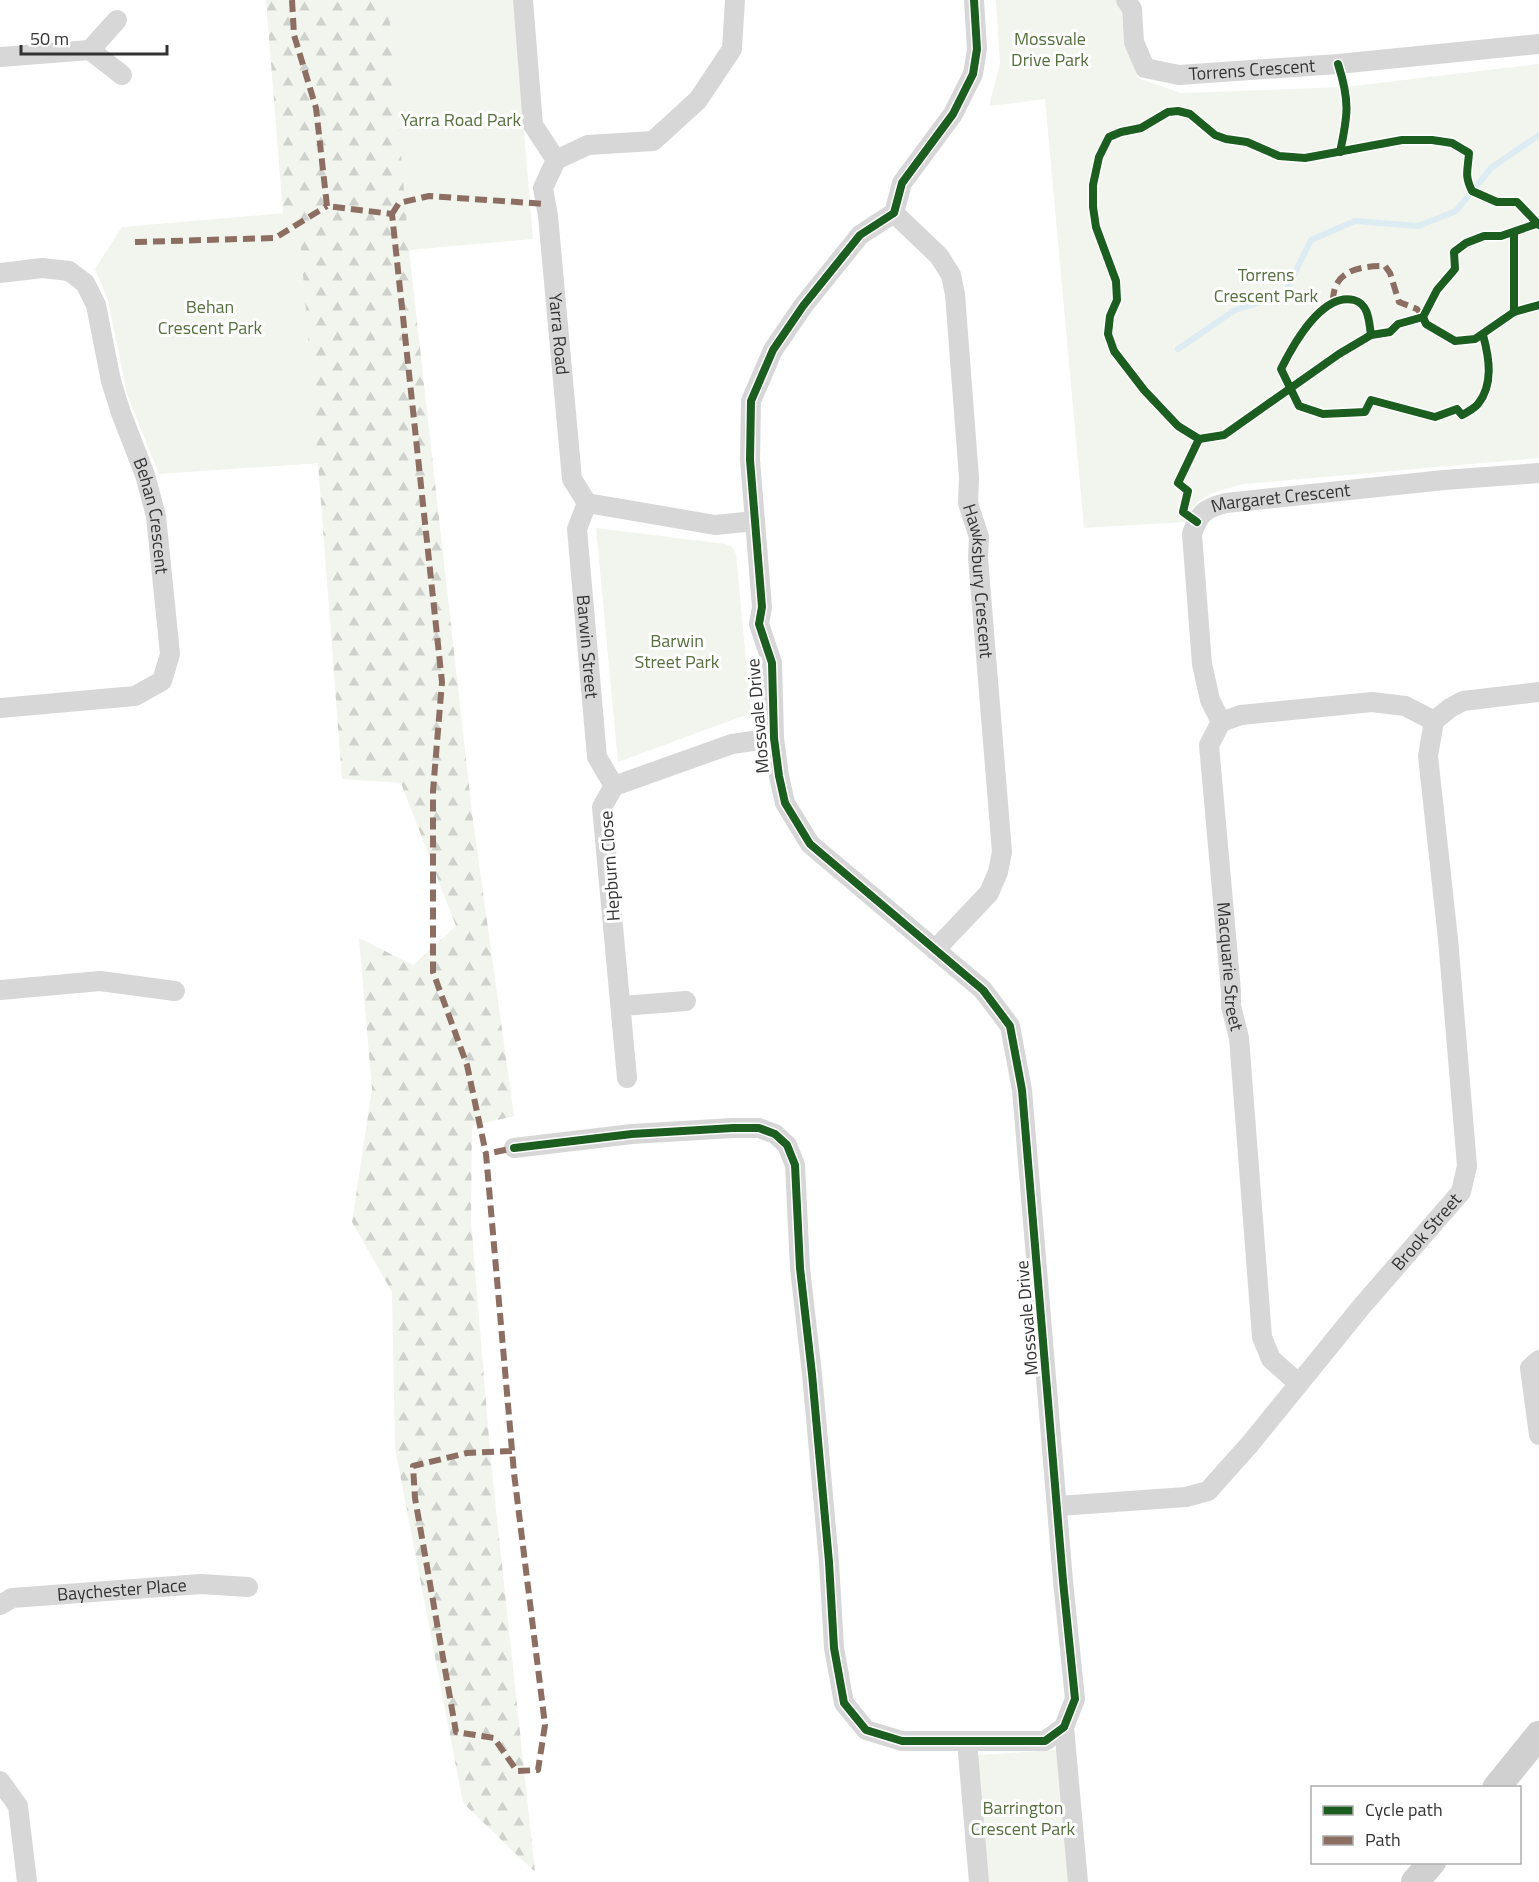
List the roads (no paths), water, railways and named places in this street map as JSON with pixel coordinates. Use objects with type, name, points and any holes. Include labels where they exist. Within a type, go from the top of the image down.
[{"type":"main road","points":[[1498,1786],[1539,1735]]},
{"type":"main road","points":[[1415,1882],[1431,1864]]},
{"type":"street","points":[[523,0],[533,125],[556,159],[588,145],[653,141],[698,100],[732,49],[735,0]]},
{"type":"street","points":[[894,213],[902,183],[953,114],[973,74],[977,49],[974,0]]},
{"type":"street","name":"Torrens Crescent","points":[[1126,0],[1132,9],[1134,42],[1145,68],[1179,75],[1338,64],[1539,44]]},
{"type":"street","points":[[90,50],[117,20]]},
{"type":"street","points":[[0,57],[90,50],[122,75]]},
{"type":"street","name":"Yarra Road","points":[[556,159],[543,188],[548,216],[572,479],[587,503]]},
{"type":"street","name":"Mossvale Drive","points":[[894,213],[860,235],[803,306],[772,350],[751,401],[750,460],[762,607],[759,624],[772,663],[774,738],[785,803],[810,844],[983,990],[1010,1026],[1022,1090],[1075,1699],[1064,1727]]},
{"type":"street","name":"Hawksbury Crescent","points":[[894,213],[939,256],[951,275],[955,294],[969,478],[968,503],[979,537],[978,558],[1002,852],[998,872],[989,893],[935,950]]},
{"type":"street","name":"Behan Crescent","points":[[0,273],[42,268],[69,272],[85,283],[96,305],[111,381],[145,475],[156,516],[170,654],[162,681],[135,696],[0,708]]},
{"type":"street","name":"Margaret Crescent","points":[[1221,722],[1210,700],[1203,664],[1192,534],[1197,522],[1210,507],[1226,503],[1432,481],[1539,473]]},
{"type":"street","points":[[587,503],[715,525],[755,521]]},
{"type":"street","name":"Barwin Street","points":[[587,503],[577,529],[597,757],[614,786]]},
{"type":"street","points":[[1221,722],[1241,715],[1372,702],[1405,706],[1434,721],[1463,701],[1539,692]]},
{"type":"street","name":"Brook Street","points":[[1058,1506],[1186,1497],[1208,1491],[1461,1192],[1467,1167],[1448,939],[1428,756],[1434,721]]},
{"type":"street","name":"Macquarie Street","points":[[1221,722],[1209,745],[1231,1006],[1239,1038],[1262,1337],[1271,1359],[1298,1383]]},
{"type":"street","name":"Hepburn Close","points":[[627,1078],[602,807],[614,786],[732,744],[774,738]]},
{"type":"street","points":[[0,990],[100,981],[175,991]]},
{"type":"street","points":[[622,1006],[686,1001]]},
{"type":"street","points":[[514,1148],[632,1134],[733,1128],[759,1128],[775,1134],[787,1144],[795,1165],[800,1268],[829,1562],[834,1648],[844,1703],[866,1730],[903,1741],[1045,1741],[1064,1727]]},
{"type":"street","points":[[1539,1360],[1530,1368],[1539,1435]]},
{"type":"street","name":"Baychester Place","points":[[0,1605],[12,1598],[201,1584],[248,1587]]},
{"type":"street","points":[[1064,1727],[1078,1882]]},
{"type":"street","points":[[967,1741],[979,1882]]},
{"type":"street","points":[[0,1781],[18,1806],[27,1882]]},
{"type":"waterway","points":[[1178,349],[1235,310],[1284,295],[1311,240],[1355,221],[1418,226],[1456,211],[1491,168],[1539,135]]},
{"type":"park label","name":"Mossvale Drive Park","points":[[1050,49]]},
{"type":"park label","name":"Yarra Road Park","points":[[461,120]]},
{"type":"park label","name":"Torrens Crescent Park","points":[[1266,285]]},
{"type":"park label","name":"Behan Crescent Park","points":[[210,317]]},
{"type":"park label","name":"Barwin Street Park","points":[[677,651]]},
{"type":"park label","name":"Barrington Crescent Park","points":[[1023,1818]]}]
